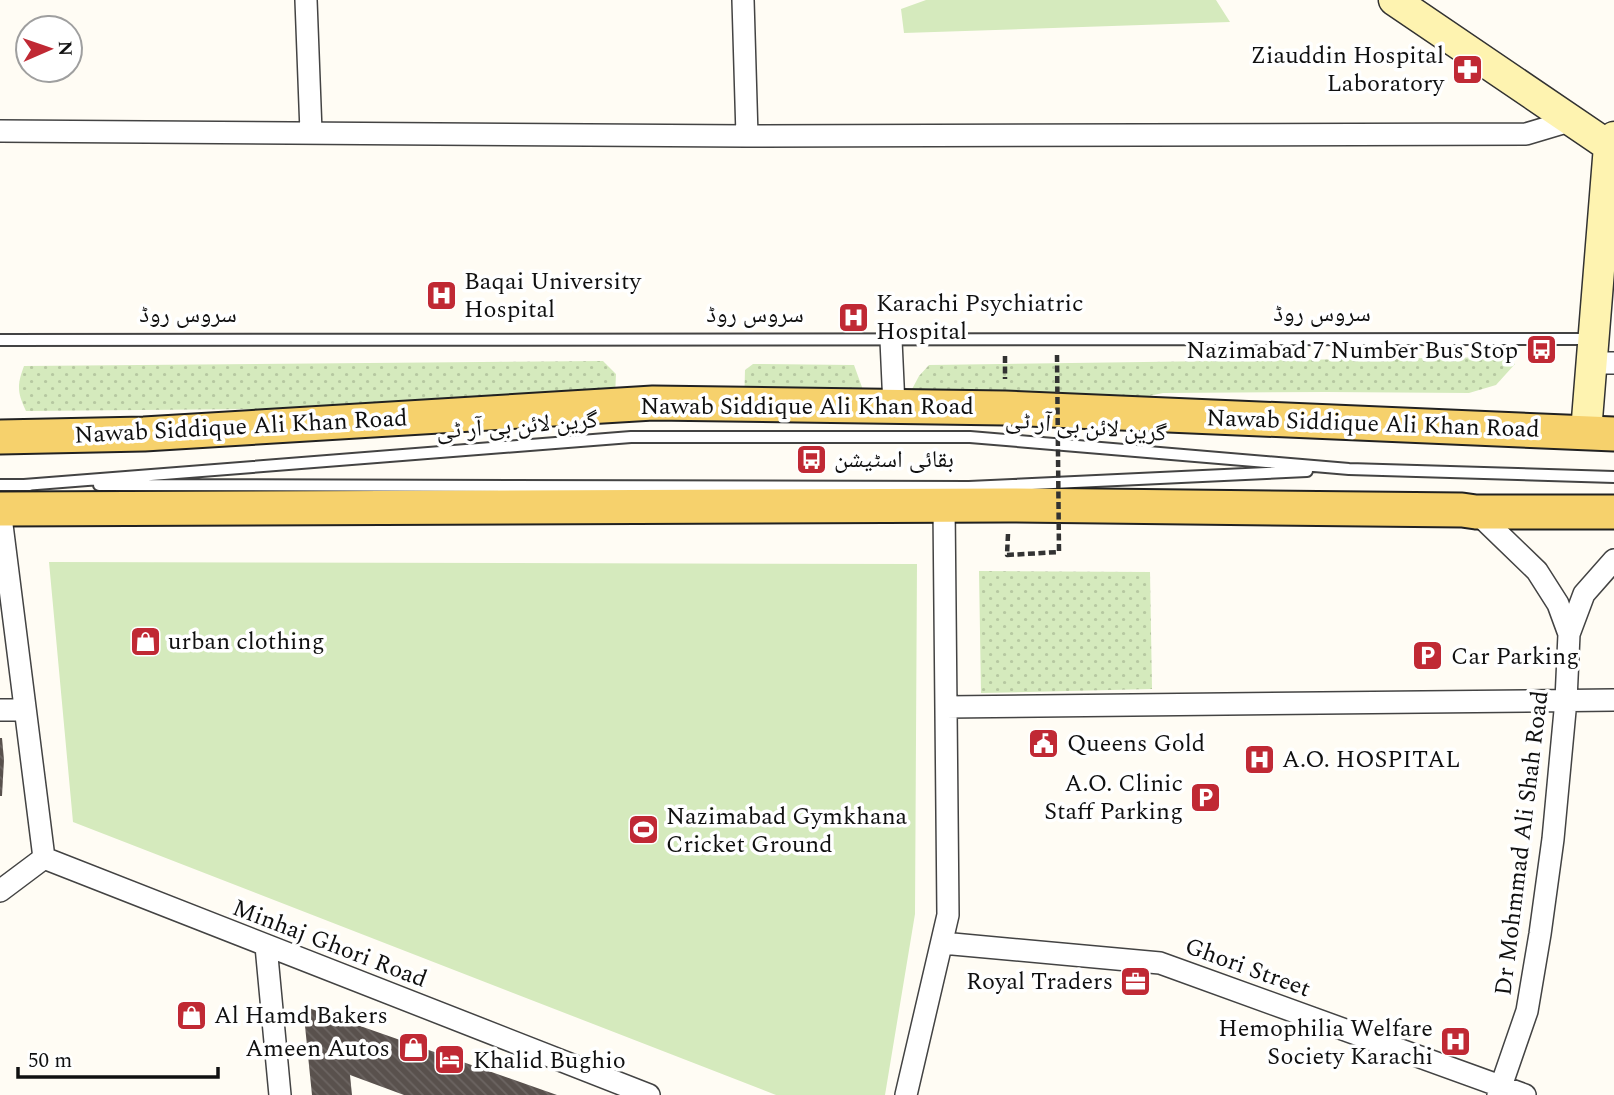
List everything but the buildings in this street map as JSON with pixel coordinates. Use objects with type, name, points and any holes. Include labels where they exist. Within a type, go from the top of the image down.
[{"type":"main road","points":[[1394,0],[1573,120],[1612,141],[1600,355],[1600,433]]},
{"type":"main road","name":"Nawab Siddique Ali Khan Road","points":[[0,437],[144,434],[653,403],[1005,408],[1600,433]]},
{"type":"main road","points":[[0,509],[944,506],[1614,512]]},
{"type":"street","points":[[306,0],[311,132]]},
{"type":"street","points":[[743,0],[747,136]]},
{"type":"street","points":[[0,131],[747,136],[1526,134],[1573,120]]},
{"type":"street","points":[[891,340],[894,405]]},
{"type":"street","points":[[906,1095],[948,915],[944,506]]},
{"type":"street","points":[[0,509],[44,859],[0,891]]},
{"type":"street","name":"Dr Mohmmad Ali Shah Road","points":[[1476,512],[1537,571],[1558,604],[1569,634]]},
{"type":"street","name":"Dr Mohmmad Ali Shah Road","points":[[1500,1090],[1527,1012],[1553,839],[1566,700],[1569,634],[1584,594],[1614,560]]},
{"type":"street","points":[[946,708],[1614,700]]},
{"type":"street","points":[[0,710],[25,710]]},
{"type":"street","name":"Minhaj Ghori Road","points":[[44,859],[643,1094]]},
{"type":"street","name":"Ghori Street","points":[[942,943],[1160,963],[1500,1090],[1525,1095]]},
{"type":"street","points":[[266,946],[280,1095]]},
{"type":"lane","name":"سروس روڈ","points":[[0,340],[1004,339],[1600,355]]},
{"type":"lane","name":"گرین لائن بی آر ٹی","points":[[24,485],[631,437],[970,437],[1349,468],[1614,477]]},
{"type":"lane","name":"گرین لائن بی آر ٹی","points":[[0,485],[969,487],[1349,468]]},
{"type":"path","points":[[1004,339],[1005,408]]},
{"type":"path","points":[[1007,555],[1059,552],[1057,355]]},
{"type":"green space","points":[[926,0],[1216,0],[1230,22],[904,33],[901,9]]},
{"type":"green space","points":[[1503,357],[1515,364],[1496,385],[1469,393],[1163,393],[1112,404],[910,393],[929,365]]},
{"type":"green space","points":[[603,361],[616,374],[615,396],[604,406],[26,411],[19,388],[24,366]]},
{"type":"green space","points":[[753,364],[854,365],[863,390],[744,409],[745,370]]},
{"type":"green space","points":[[49,562],[917,564],[915,914],[885,1095],[776,1095],[73,822]]},
{"type":"green space","points":[[979,571],[1150,572],[1152,689],[981,693]]},
{"type":"place","name":"Ziauddin Hospital Laboratory","points":[[1467,69]]},
{"type":"place","name":"Baqai University Hospital","points":[[441,295]]},
{"type":"place","name":"Karachi Psychiatric Hospital","points":[[853,317]]},
{"type":"place","name":"Nazimabad 7 Number Bus Stop","points":[[1541,350]]},
{"type":"place","name":"بقائی اسٹیشن","points":[[811,459]]},
{"type":"place","name":"urban clothing","points":[[145,641]]},
{"type":"place","name":"Car Parking","points":[[1428,656]]},
{"type":"place","name":"Queens Gold","points":[[1044,743]]},
{"type":"place","name":"A.O. HOSPITAL","points":[[1259,759]]},
{"type":"place","name":"A.O. Clinic Staff Parking","points":[[1206,797]]},
{"type":"place","name":"Nazimabad Gymkhana Cricket Ground","points":[[643,830]]},
{"type":"place","name":"Royal Traders","points":[[1136,981]]},
{"type":"place","name":"Al Hamd Bakers","points":[[191,1015]]},
{"type":"place","name":"Hemophilia Welfare Society Karachi","points":[[1456,1042]]},
{"type":"place","name":"Ameen Autos","points":[[413,1048]]},
{"type":"place","name":"Khalid Bughio","points":[[450,1060]]}]
